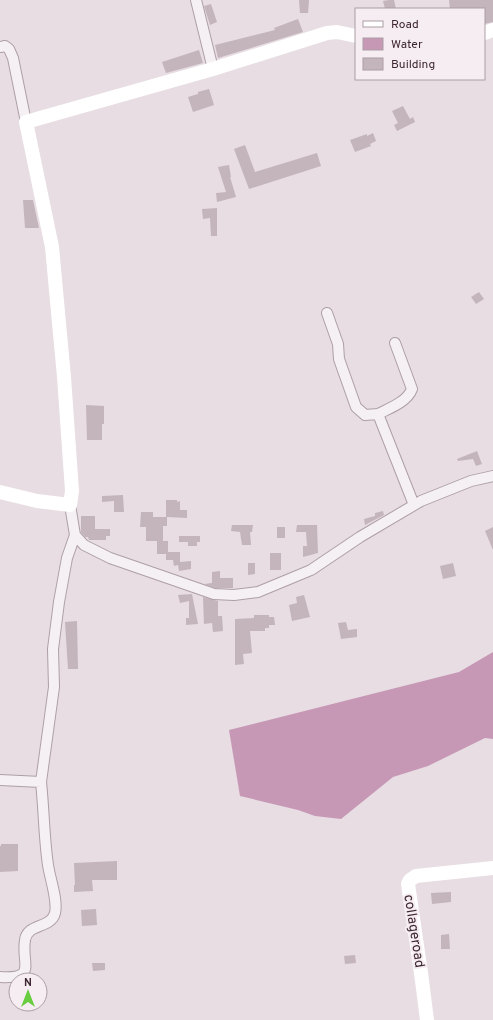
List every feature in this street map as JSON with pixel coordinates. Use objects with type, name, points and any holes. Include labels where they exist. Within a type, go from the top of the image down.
[{"type":"main road","points":[[0,492],[37,501],[70,505],[72,492],[52,247],[26,122],[213,69],[327,33],[337,32],[355,36]]},
{"type":"main road","name":"collageroad","points":[[427,1020],[422,973],[408,884],[410,880],[416,876],[493,868]]},
{"type":"street","points":[[196,0],[213,69]]},
{"type":"street","points":[[0,47],[5,46],[9,49],[13,58],[26,122]]},
{"type":"street","points":[[327,313],[338,344],[339,359],[356,407],[365,415],[378,414],[410,395],[412,389],[395,343]]},
{"type":"street","points":[[378,414],[414,505]]},
{"type":"street","points":[[75,535],[84,545],[110,558],[214,594],[234,595],[258,592],[311,570],[360,537],[421,501],[471,482],[493,476]]},
{"type":"street","points":[[0,977],[18,976],[24,973],[26,966],[25,940],[27,934],[37,927],[43,926],[50,922],[56,912],[48,864],[41,782],[54,687],[53,649],[59,602],[67,558],[75,535],[70,505]]},
{"type":"street","points":[[0,780],[41,782]]},
{"type":"water","points":[[493,652],[493,739],[485,738],[428,766],[393,777],[341,819],[315,816],[298,810],[240,796],[229,730],[459,672]]},
{"type":"building","points":[[299,0],[309,0],[308,13],[300,13]]},
{"type":"building","points":[[394,0],[396,8],[385,8],[383,1]]},
{"type":"building","points":[[449,0],[493,0],[493,22],[485,24],[485,8],[450,8]]},
{"type":"building","points":[[211,4],[217,22],[210,25],[204,6]]},
{"type":"building","points":[[298,19],[303,32],[218,58],[215,45],[275,30],[274,28]]},
{"type":"building","points":[[199,50],[203,63],[166,73],[162,62]]},
{"type":"building","points":[[209,89],[214,105],[193,112],[188,97]]},
{"type":"building","points":[[403,106],[410,119],[413,117],[415,122],[397,131],[394,125],[398,123],[392,111]]},
{"type":"building","points":[[373,133],[376,141],[370,144],[371,146],[355,152],[350,140]]},
{"type":"building","points":[[245,145],[255,172],[317,153],[321,166],[249,189],[234,149]]},
{"type":"building","points":[[229,165],[230,177],[236,197],[217,202],[216,193],[226,192],[218,167]]},
{"type":"building","points":[[23,200],[33,200],[39,228],[25,228]]},
{"type":"building","points":[[217,208],[217,236],[211,236],[210,218],[203,219],[202,209]]},
{"type":"building","points":[[479,292],[484,299],[476,304],[471,297]]},
{"type":"building","points":[[86,405],[104,406],[102,440],[87,440]]},
{"type":"building","points":[[477,451],[482,464],[476,466],[473,459],[458,461],[457,459]]},
{"type":"building","points":[[123,495],[124,512],[114,512],[114,501],[102,502],[102,496]]},
{"type":"building","points":[[166,500],[177,500],[177,502],[180,501],[180,510],[187,510],[187,518],[167,517],[167,526],[163,526],[163,541],[168,541],[168,552],[180,552],[180,562],[191,561],[191,569],[179,571],[178,565],[174,566],[173,560],[166,560],[166,554],[157,554],[157,541],[146,541],[146,527],[140,527],[141,512],[153,512],[153,517],[166,517]]},
{"type":"building","points":[[383,511],[384,515],[365,525],[364,519],[375,516],[375,513]]},
{"type":"building","points":[[81,516],[95,516],[95,529],[110,529],[110,536],[106,536],[106,540],[89,540],[88,537],[85,537],[81,532]]},
{"type":"building","points":[[232,525],[253,525],[252,532],[250,532],[251,545],[242,545],[240,532],[231,531]]},
{"type":"building","points":[[297,525],[317,525],[318,553],[303,557],[303,546],[307,546],[306,532],[296,532]]},
{"type":"building","points":[[277,527],[285,527],[285,538],[277,538]]},
{"type":"building","points":[[493,527],[493,550],[485,531]]},
{"type":"building","points":[[179,536],[200,536],[200,542],[197,542],[197,546],[188,546],[188,542],[179,542]]},
{"type":"building","points":[[270,553],[281,553],[281,570],[270,570]]},
{"type":"building","points":[[248,563],[255,563],[255,574],[248,575]]},
{"type":"building","points":[[453,563],[456,576],[443,579],[440,566]]},
{"type":"building","points":[[220,571],[220,578],[233,578],[233,588],[215,588],[204,584],[212,583],[212,572]]},
{"type":"building","points":[[192,594],[198,624],[186,625],[186,618],[189,618],[189,601],[180,603],[178,595]]},
{"type":"building","points":[[304,595],[310,617],[292,621],[289,605],[297,603],[296,597]]},
{"type":"building","points":[[203,597],[218,601],[218,616],[222,616],[223,631],[213,632],[212,623],[204,624]]},
{"type":"building","points":[[254,615],[269,615],[269,617],[274,617],[275,625],[269,625],[269,628],[265,628],[265,631],[250,631],[252,653],[243,654],[244,664],[235,665],[235,619],[254,618]]},
{"type":"building","points":[[77,621],[78,669],[68,669],[65,622]]},
{"type":"building","points":[[346,622],[348,630],[357,629],[357,637],[341,639],[338,623]]},
{"type":"building","points":[[1,844],[18,844],[18,871],[0,872]]},
{"type":"building","points":[[117,861],[117,880],[92,880],[93,891],[74,892],[74,863]]},
{"type":"building","points":[[451,892],[451,902],[432,904],[431,893]]},
{"type":"building","points":[[96,909],[97,925],[82,926],[81,910]]},
{"type":"building","points":[[449,934],[450,949],[441,949],[441,935]]},
{"type":"building","points":[[355,955],[356,963],[345,964],[344,956]]},
{"type":"building","points":[[92,963],[105,963],[105,970],[93,971]]}]
